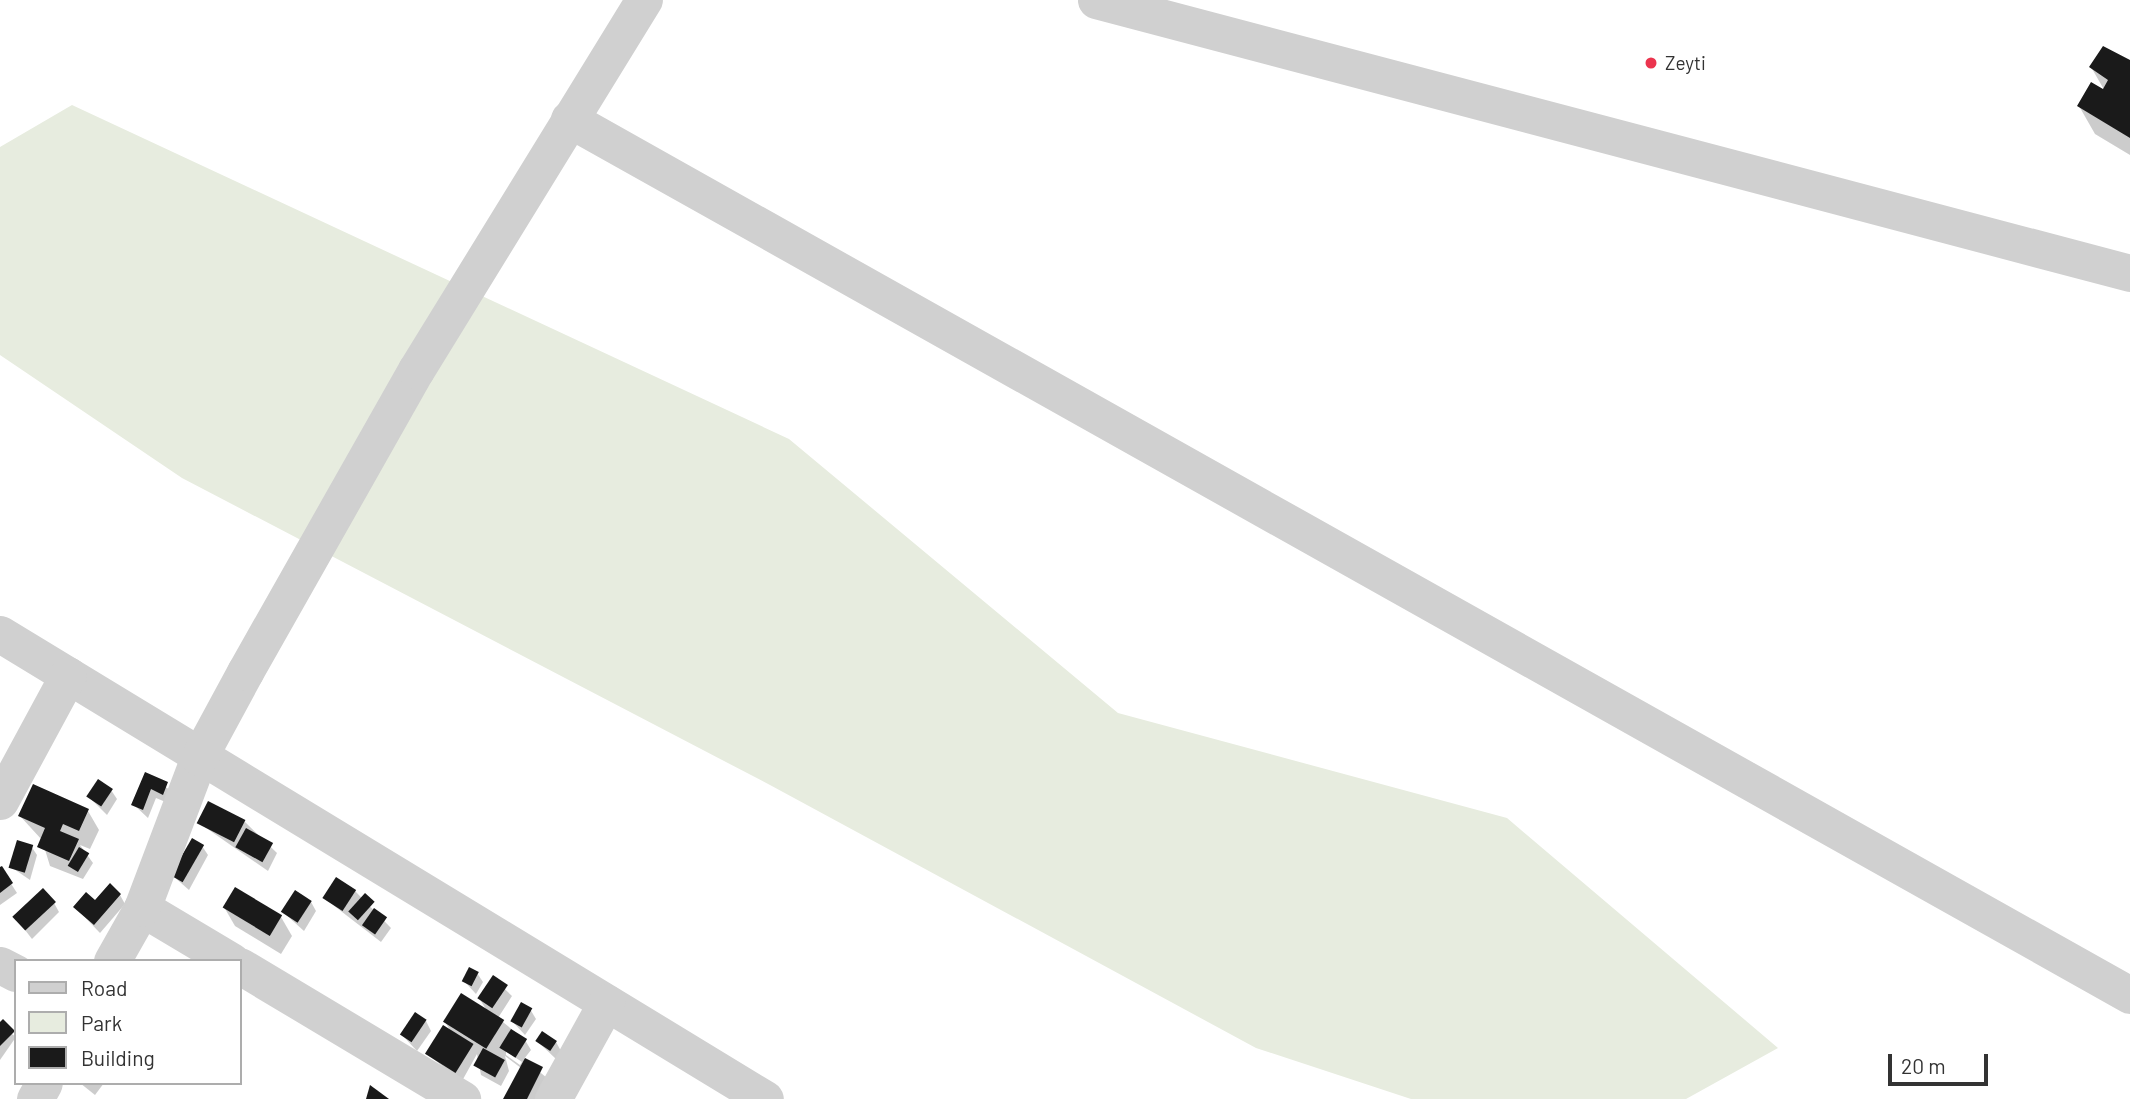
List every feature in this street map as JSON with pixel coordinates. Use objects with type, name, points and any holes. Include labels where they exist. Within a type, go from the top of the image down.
[{"type":"street","points":[[113,959],[142,908],[200,757],[416,370],[644,0]]},
{"type":"street","points":[[1096,0],[2130,273]]},
{"type":"street","points":[[569,119],[2130,995]]},
{"type":"street","points":[[0,634],[606,1003],[750,1095]]},
{"type":"street","points":[[0,801],[68,676]]},
{"type":"street","points":[[142,908],[227,959]]},
{"type":"street","points":[[242,967],[462,1099]]},
{"type":"street","points":[[553,1099],[606,1003]]},
{"type":"green space","points":[[72,105],[789,439],[1118,713],[1507,818],[1778,1048],[1686,1099],[1411,1099],[1256,1048],[770,785],[182,478],[0,355],[0,147]]},
{"type":"building","points":[[2103,46],[2130,60],[2130,138],[2077,106],[2091,82],[2103,89],[2108,80],[2089,67]]},
{"type":"building","points":[[145,772],[168,782],[163,795],[151,789],[143,810],[131,805]]},
{"type":"building","points":[[98,779],[113,789],[101,806],[86,796]]},
{"type":"building","points":[[33,784],[89,809],[79,831],[63,824],[60,831],[79,839],[69,861],[37,847],[45,828],[18,816]]},
{"type":"building","points":[[208,801],[245,820],[234,842],[197,823]]},
{"type":"building","points":[[246,828],[273,843],[262,862],[235,847]]},
{"type":"building","points":[[192,838],[204,845],[183,882],[170,875]]},
{"type":"building","points":[[17,840],[33,845],[25,873],[9,868]]},
{"type":"building","points":[[79,847],[89,853],[78,872],[68,866]]},
{"type":"building","points":[[2,866],[13,883],[0,893],[0,867]]},
{"type":"building","points":[[336,877],[356,890],[343,911],[322,898]]},
{"type":"building","points":[[110,883],[121,894],[94,925],[73,907],[86,892],[95,900]]},
{"type":"building","points":[[235,887],[282,915],[270,936],[223,908]]},
{"type":"building","points":[[43,888],[56,902],[25,931],[12,917]]},
{"type":"building","points":[[295,890],[312,901],[298,923],[281,912]]},
{"type":"building","points":[[365,893],[375,902],[358,920],[348,912]]},
{"type":"building","points":[[374,908],[387,917],[375,934],[362,925]]},
{"type":"building","points":[[469,967],[479,972],[472,986],[462,981]]},
{"type":"building","points":[[493,975],[508,985],[492,1008],[477,998]]},
{"type":"building","points":[[461,993],[504,1020],[486,1049],[443,1022]]},
{"type":"building","points":[[521,1002],[532,1008],[522,1028],[510,1021]]},
{"type":"building","points":[[415,1012],[427,1020],[412,1042],[400,1034]]},
{"type":"building","points":[[3,1019],[14,1032],[0,1046],[0,1022]]},
{"type":"building","points":[[443,1025],[474,1044],[456,1073],[425,1054]]},
{"type":"building","points":[[511,1029],[527,1039],[515,1058],[499,1048]]},
{"type":"building","points":[[542,1031],[557,1041],[550,1051],[535,1041]]},
{"type":"building","points":[[483,1048],[505,1060],[495,1078],[473,1065]]},
{"type":"building","points":[[525,1058],[543,1067],[527,1099],[503,1099]]},
{"type":"building","points":[[370,1085],[389,1099],[366,1099]]},
{"type":"place","name":"Zeyti","points":[[1651,63]]}]
